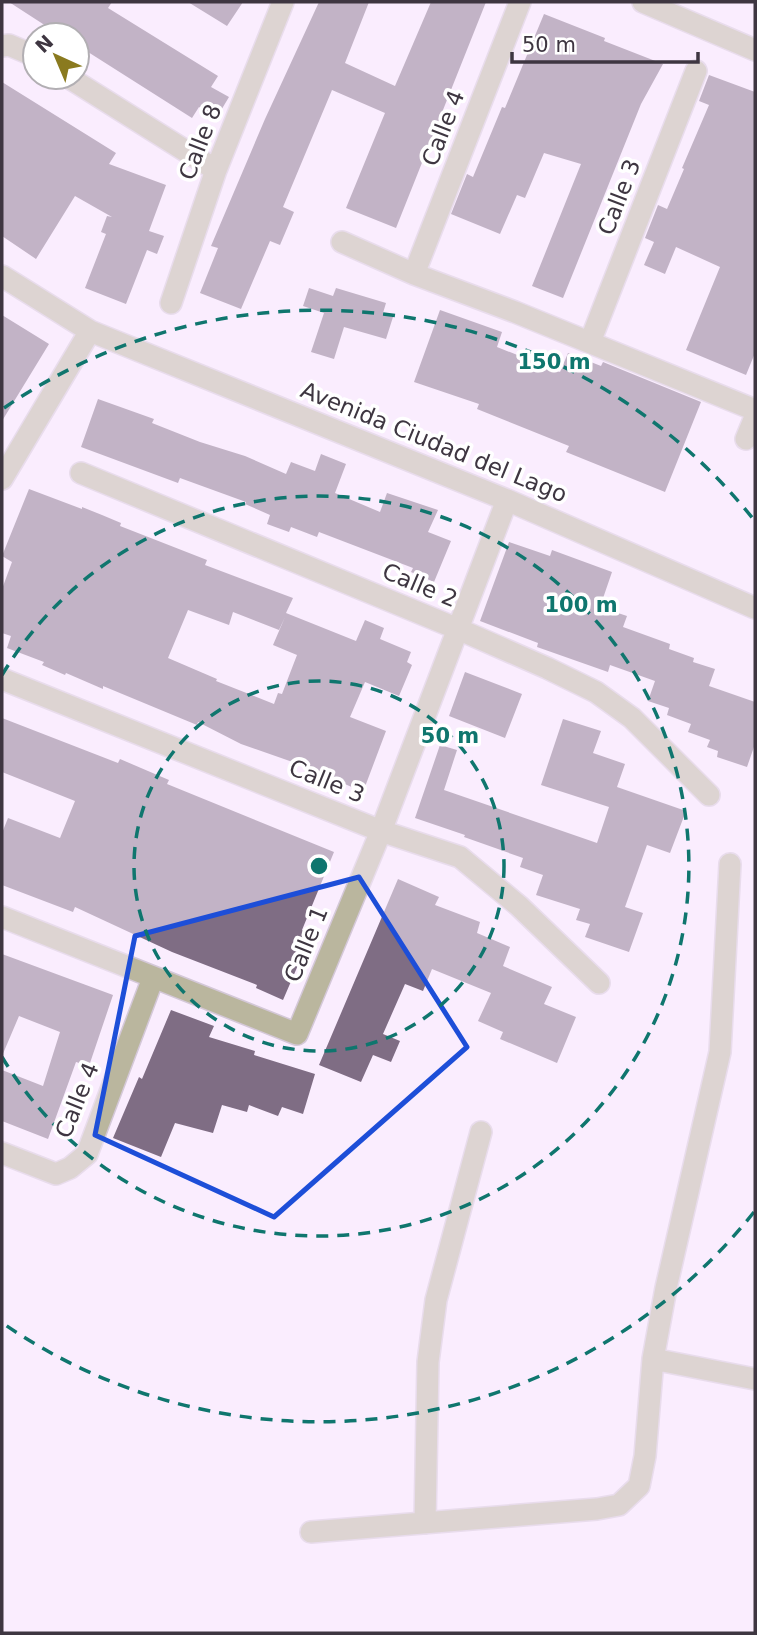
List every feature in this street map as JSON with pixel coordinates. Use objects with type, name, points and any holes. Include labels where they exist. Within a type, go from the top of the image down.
[{"type":"street","name":"Calle 8","points":[[171,303],[216,170],[283,2]]},
{"type":"street","name":"Calle 4","points":[[414,274],[520,2]]},
{"type":"street","points":[[643,2],[755,50]]},
{"type":"street","points":[[2,46],[9,45],[21,50]]},
{"type":"street","name":"Calle 3","points":[[590,342],[696,71]]},
{"type":"street","points":[[90,91],[216,170]]},
{"type":"street","points":[[342,242],[414,274],[755,410]]},
{"type":"street","name":"Avenida Ciudad del Lago","points":[[2,276],[90,331],[507,500],[755,608]]},
{"type":"street","points":[[2,479],[90,331]]},
{"type":"street","points":[[746,439],[755,417]]},
{"type":"street","name":"Calle 2","points":[[81,473],[458,629],[596,692],[632,718],[709,795]]},
{"type":"street","name":"Calle 1","points":[[2,917],[297,1034],[382,831],[507,500]]},
{"type":"street","name":"Calle 3","points":[[2,679],[382,831],[460,857],[519,906],[599,983]]},
{"type":"street","points":[[311,1532],[619,1505],[639,1486],[645,1456],[653,1359],[666,1288],[720,1052],[730,864]]},
{"type":"street","name":"Calle 4","points":[[2,1153],[56,1174],[70,1168],[87,1154],[153,978]]},
{"type":"street","points":[[425,1522],[428,1362],[436,1300],[481,1132]]},
{"type":"street","points":[[653,1359],[755,1379]]},
{"type":"highlighted area","points":[[359,877],[467,1047],[274,1217],[95,1135],[135,936]]},
{"type":"building","points":[[9,2],[112,2],[108,8],[218,76],[211,87],[229,97],[217,117],[199,107],[192,118],[91,54],[91,21],[38,21]]},
{"type":"building","points":[[188,2],[243,2],[227,26]]},
{"type":"building","points":[[319,2],[369,2],[345,63],[395,86],[431,2],[486,2],[396,228],[346,208],[385,113],[332,90],[283,207],[294,212],[280,245],[270,241],[241,309],[200,293],[218,248],[211,246]]},
{"type":"building","points":[[544,14],[663,64],[641,104],[563,298],[532,286],[581,164],[544,153],[525,198],[517,195],[500,234],[451,214],[467,174],[473,177]]},
{"type":"building","points":[[709,75],[755,92],[755,353],[746,375],[686,350],[720,267],[676,247],[665,274],[644,265],[654,242],[645,238],[658,205],[667,209],[709,105],[699,101]]},
{"type":"building","points":[[2,82],[116,153],[109,164],[166,185],[149,231],[164,236],[157,254],[147,250],[126,304],[85,288],[106,234],[101,232],[107,216],[112,217],[75,196],[36,259],[2,236]]},
{"type":"building","points":[[309,288],[333,296],[336,288],[386,303],[383,313],[393,317],[386,339],[344,327],[334,359],[311,352],[324,313],[303,306]]},
{"type":"building","points":[[440,310],[502,332],[497,347],[560,372],[568,353],[601,366],[603,362],[701,402],[665,492],[566,452],[569,446],[477,409],[479,404],[414,382]]},
{"type":"building","points":[[2,315],[49,344],[2,421]]},
{"type":"building","points":[[98,399],[154,419],[152,423],[245,456],[286,474],[291,462],[315,471],[321,454],[346,464],[335,493],[380,512],[387,493],[438,510],[428,532],[451,541],[434,582],[411,572],[413,568],[319,532],[317,537],[291,527],[289,532],[267,524],[270,515],[245,504],[246,502],[180,478],[178,483],[81,447]]},
{"type":"building","points":[[29,489],[102,515],[121,523],[120,526],[207,560],[205,565],[293,598],[286,613],[356,641],[365,620],[384,628],[380,639],[411,652],[407,662],[412,665],[399,696],[365,682],[350,717],[386,731],[363,792],[304,766],[241,744],[198,722],[197,725],[103,686],[103,689],[66,673],[65,675],[42,665],[44,662],[7,648],[11,636],[2,633],[2,589],[12,562],[2,556]],"holes":[[[188,610],[229,625],[233,612],[279,630],[285,617],[273,645],[297,655],[282,694],[278,693],[274,704],[168,658]]]},
{"type":"building","points":[[509,542],[550,556],[552,550],[612,572],[600,607],[627,616],[623,627],[670,644],[669,649],[694,658],[693,662],[715,669],[709,686],[755,702],[755,744],[747,767],[717,757],[718,751],[707,747],[710,740],[688,732],[691,724],[667,715],[669,708],[648,701],[655,681],[610,665],[608,672],[537,647],[538,643],[480,621]]},
{"type":"building","points":[[465,672],[522,694],[505,738],[449,716]]},
{"type":"building","points":[[2,718],[118,763],[120,759],[169,780],[167,784],[334,852],[302,930],[311,935],[283,1000],[256,988],[257,985],[172,952],[75,907],[73,912],[2,885],[2,833],[8,818],[60,838],[75,801],[2,772]]},
{"type":"building","points":[[563,719],[601,731],[593,753],[625,764],[617,787],[686,811],[670,853],[647,845],[625,907],[643,913],[629,952],[585,937],[590,924],[576,920],[580,909],[536,895],[543,875],[520,867],[523,858],[415,818],[440,745],[457,750],[444,790],[597,843],[609,807],[541,785]]},
{"type":"building","points":[[398,879],[439,897],[435,905],[480,922],[477,933],[510,947],[503,966],[552,987],[544,1004],[576,1017],[557,1063],[500,1039],[503,1032],[478,1021],[491,993],[432,969],[423,991],[405,984],[383,1034],[400,1041],[391,1062],[373,1055],[361,1082],[319,1065]]},
{"type":"building","points":[[2,954],[113,995],[89,1066],[76,1062],[48,1139],[2,1121],[2,1070],[43,1086],[60,1032],[19,1016],[2,1056]]},
{"type":"building","points":[[171,1010],[214,1026],[209,1037],[255,1051],[254,1055],[315,1074],[303,1114],[282,1107],[278,1116],[249,1105],[247,1112],[222,1105],[213,1133],[175,1123],[161,1157],[113,1138]]}]
